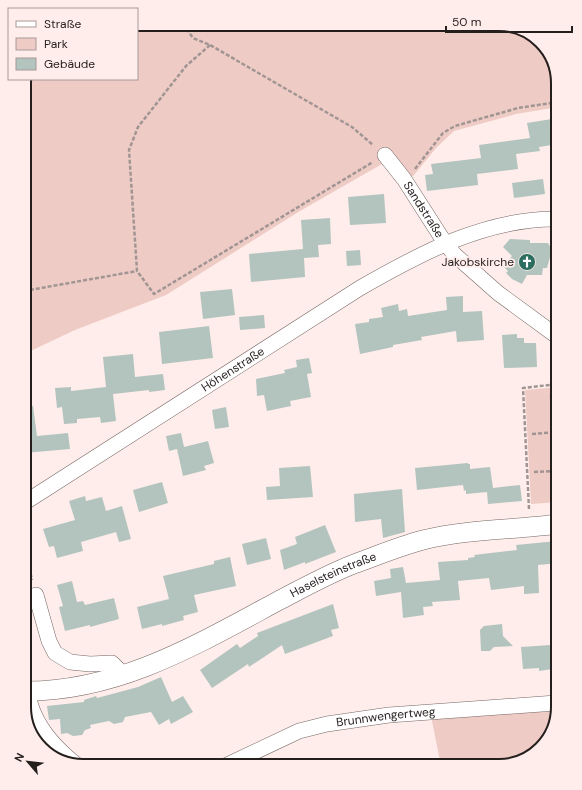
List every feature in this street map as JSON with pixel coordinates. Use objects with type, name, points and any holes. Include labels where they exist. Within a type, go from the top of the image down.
[{"type":"street","name":"Sandstraße","points":[[385,155],[404,179],[445,244],[466,266],[498,293],[551,332]]},
{"type":"street","name":"Höhenstraße","points":[[31,499],[360,288],[402,264],[445,244],[476,232],[509,224],[551,219]]},
{"type":"street","name":"Haselsteinstraße","points":[[31,691],[86,685],[124,676],[151,666],[188,650],[314,582],[353,564],[423,540],[462,534],[551,525]]},
{"type":"street","points":[[36,594],[49,641],[55,653],[70,662],[90,664],[112,663],[124,676]]},
{"type":"street","name":"Brunnwengertweg","points":[[240,759],[299,731],[326,724],[389,715],[551,703]]},
{"type":"street","points":[[31,708],[40,726],[57,747],[67,756]]},
{"type":"path","points":[[188,31],[193,38],[210,45],[352,127],[385,155],[154,294],[138,271],[129,150],[138,127],[186,66],[210,45]]},
{"type":"path","points":[[404,179],[412,172],[443,132],[455,126],[518,108],[551,103]]},
{"type":"path","points":[[31,289],[138,271]]},
{"type":"path","points":[[530,528],[523,388],[551,385]]},
{"type":"path","points":[[532,434],[551,433]]},
{"type":"path","points":[[534,472],[551,471]]},
{"type":"path","points":[[31,573],[36,594]]},
{"type":"green space","points":[[138,31],[502,31],[525,38],[536,46],[544,57],[551,76],[551,108],[516,114],[454,131],[436,148],[414,175],[402,185],[382,164],[300,211],[166,295],[75,330],[31,351],[31,80],[138,80]]},
{"type":"green space","points":[[551,388],[551,503],[531,504],[525,390]]},
{"type":"green space","points":[[551,707],[551,714],[547,727],[536,744],[519,755],[506,759],[440,759],[431,716]]},
{"type":"building","points":[[551,119],[551,145],[539,147],[540,151],[516,154],[518,169],[477,174],[478,185],[427,191],[425,175],[433,174],[431,164],[481,158],[479,145],[530,138],[527,123]]},
{"type":"building","points":[[543,179],[545,194],[514,198],[512,183]]},
{"type":"building","points":[[384,194],[386,223],[350,225],[348,197]]},
{"type":"building","points":[[330,218],[331,244],[318,245],[319,257],[304,258],[305,277],[251,282],[249,254],[303,249],[301,220]]},
{"type":"building","name":"Jakobskirche","points":[[510,239],[530,240],[530,243],[548,243],[551,248],[551,254],[547,268],[543,268],[542,275],[527,275],[522,284],[512,279],[506,273],[508,271],[503,266],[512,256],[503,247]]},
{"type":"building","points":[[360,250],[361,265],[347,266],[346,251]]},
{"type":"building","points":[[232,289],[235,315],[203,319],[200,292]]},
{"type":"building","points":[[463,296],[463,312],[482,311],[484,340],[457,342],[456,331],[421,337],[422,340],[393,345],[393,347],[360,354],[355,324],[369,322],[369,319],[383,317],[381,308],[398,304],[399,311],[407,309],[408,316],[447,310],[446,297]]},
{"type":"building","points":[[264,315],[265,328],[240,330],[239,317]]},
{"type":"building","points":[[209,326],[213,358],[162,364],[159,332]]},
{"type":"building","points":[[517,334],[517,338],[524,338],[524,343],[536,343],[537,367],[504,368],[502,335]]},
{"type":"building","points":[[133,354],[135,377],[163,374],[165,390],[149,392],[149,390],[113,394],[116,421],[101,423],[100,417],[77,419],[77,423],[64,424],[62,407],[57,408],[55,388],[71,387],[71,391],[106,387],[103,357]]},
{"type":"building","points":[[309,358],[312,373],[307,374],[311,397],[290,401],[291,406],[267,411],[264,395],[257,396],[256,379],[285,373],[284,370],[297,367],[296,360]]},
{"type":"building","points":[[31,406],[33,406],[37,436],[68,433],[70,449],[31,452]]},
{"type":"building","points":[[226,407],[229,427],[215,429],[212,410]]},
{"type":"building","points":[[181,433],[184,447],[208,441],[214,463],[204,466],[206,470],[183,476],[177,449],[169,451],[166,436]]},
{"type":"building","points":[[470,464],[470,469],[490,467],[493,488],[520,485],[522,501],[488,504],[487,492],[466,494],[466,490],[464,491],[463,485],[417,490],[415,468]]},
{"type":"building","points":[[310,466],[313,497],[267,500],[266,487],[280,486],[279,468]]},
{"type":"building","points":[[162,482],[168,503],[139,512],[133,490]]},
{"type":"building","points":[[402,489],[405,532],[383,538],[381,519],[355,522],[354,494]]},
{"type":"building","points":[[85,496],[86,501],[102,497],[106,511],[122,506],[131,539],[119,542],[116,532],[81,542],[83,551],[57,558],[54,546],[49,547],[43,529],[75,520],[69,501]]},
{"type":"building","points":[[325,525],[336,552],[284,570],[280,550],[297,544],[295,537]]},
{"type":"building","points":[[266,538],[271,559],[247,565],[242,544]]},
{"type":"building","points":[[551,542],[551,564],[538,565],[539,593],[524,594],[524,586],[491,590],[489,578],[458,581],[460,600],[432,602],[433,606],[423,607],[424,615],[403,618],[401,592],[376,596],[374,581],[391,578],[390,569],[403,567],[406,583],[440,580],[438,562],[468,560],[468,558],[475,557],[474,555],[517,550],[516,545]]},
{"type":"building","points":[[230,557],[236,586],[194,595],[198,612],[183,616],[184,620],[162,626],[162,624],[142,629],[137,607],[169,599],[163,576],[214,564],[214,561]]},
{"type":"building","points":[[72,581],[77,602],[83,601],[85,605],[114,598],[119,619],[90,627],[90,625],[65,631],[59,607],[63,606],[57,585]]},
{"type":"building","points":[[333,604],[339,628],[331,630],[333,636],[285,654],[282,645],[249,667],[248,664],[212,688],[200,670],[237,644],[240,648],[258,636],[257,633]]},
{"type":"building","points":[[502,624],[503,636],[513,646],[494,647],[490,651],[481,651],[480,630],[484,626]]},
{"type":"building","points":[[551,645],[551,669],[539,671],[539,668],[523,669],[521,647]]},
{"type":"building","points":[[161,677],[172,702],[183,696],[193,712],[171,724],[169,719],[159,725],[151,712],[125,717],[123,722],[114,724],[109,721],[90,725],[91,728],[85,730],[82,735],[73,736],[67,733],[61,734],[60,719],[49,720],[47,706],[84,702],[84,700],[96,696],[97,698],[138,687]]},
{"type":"place","name":"Jakobskirche","points":[[527,262]]}]
